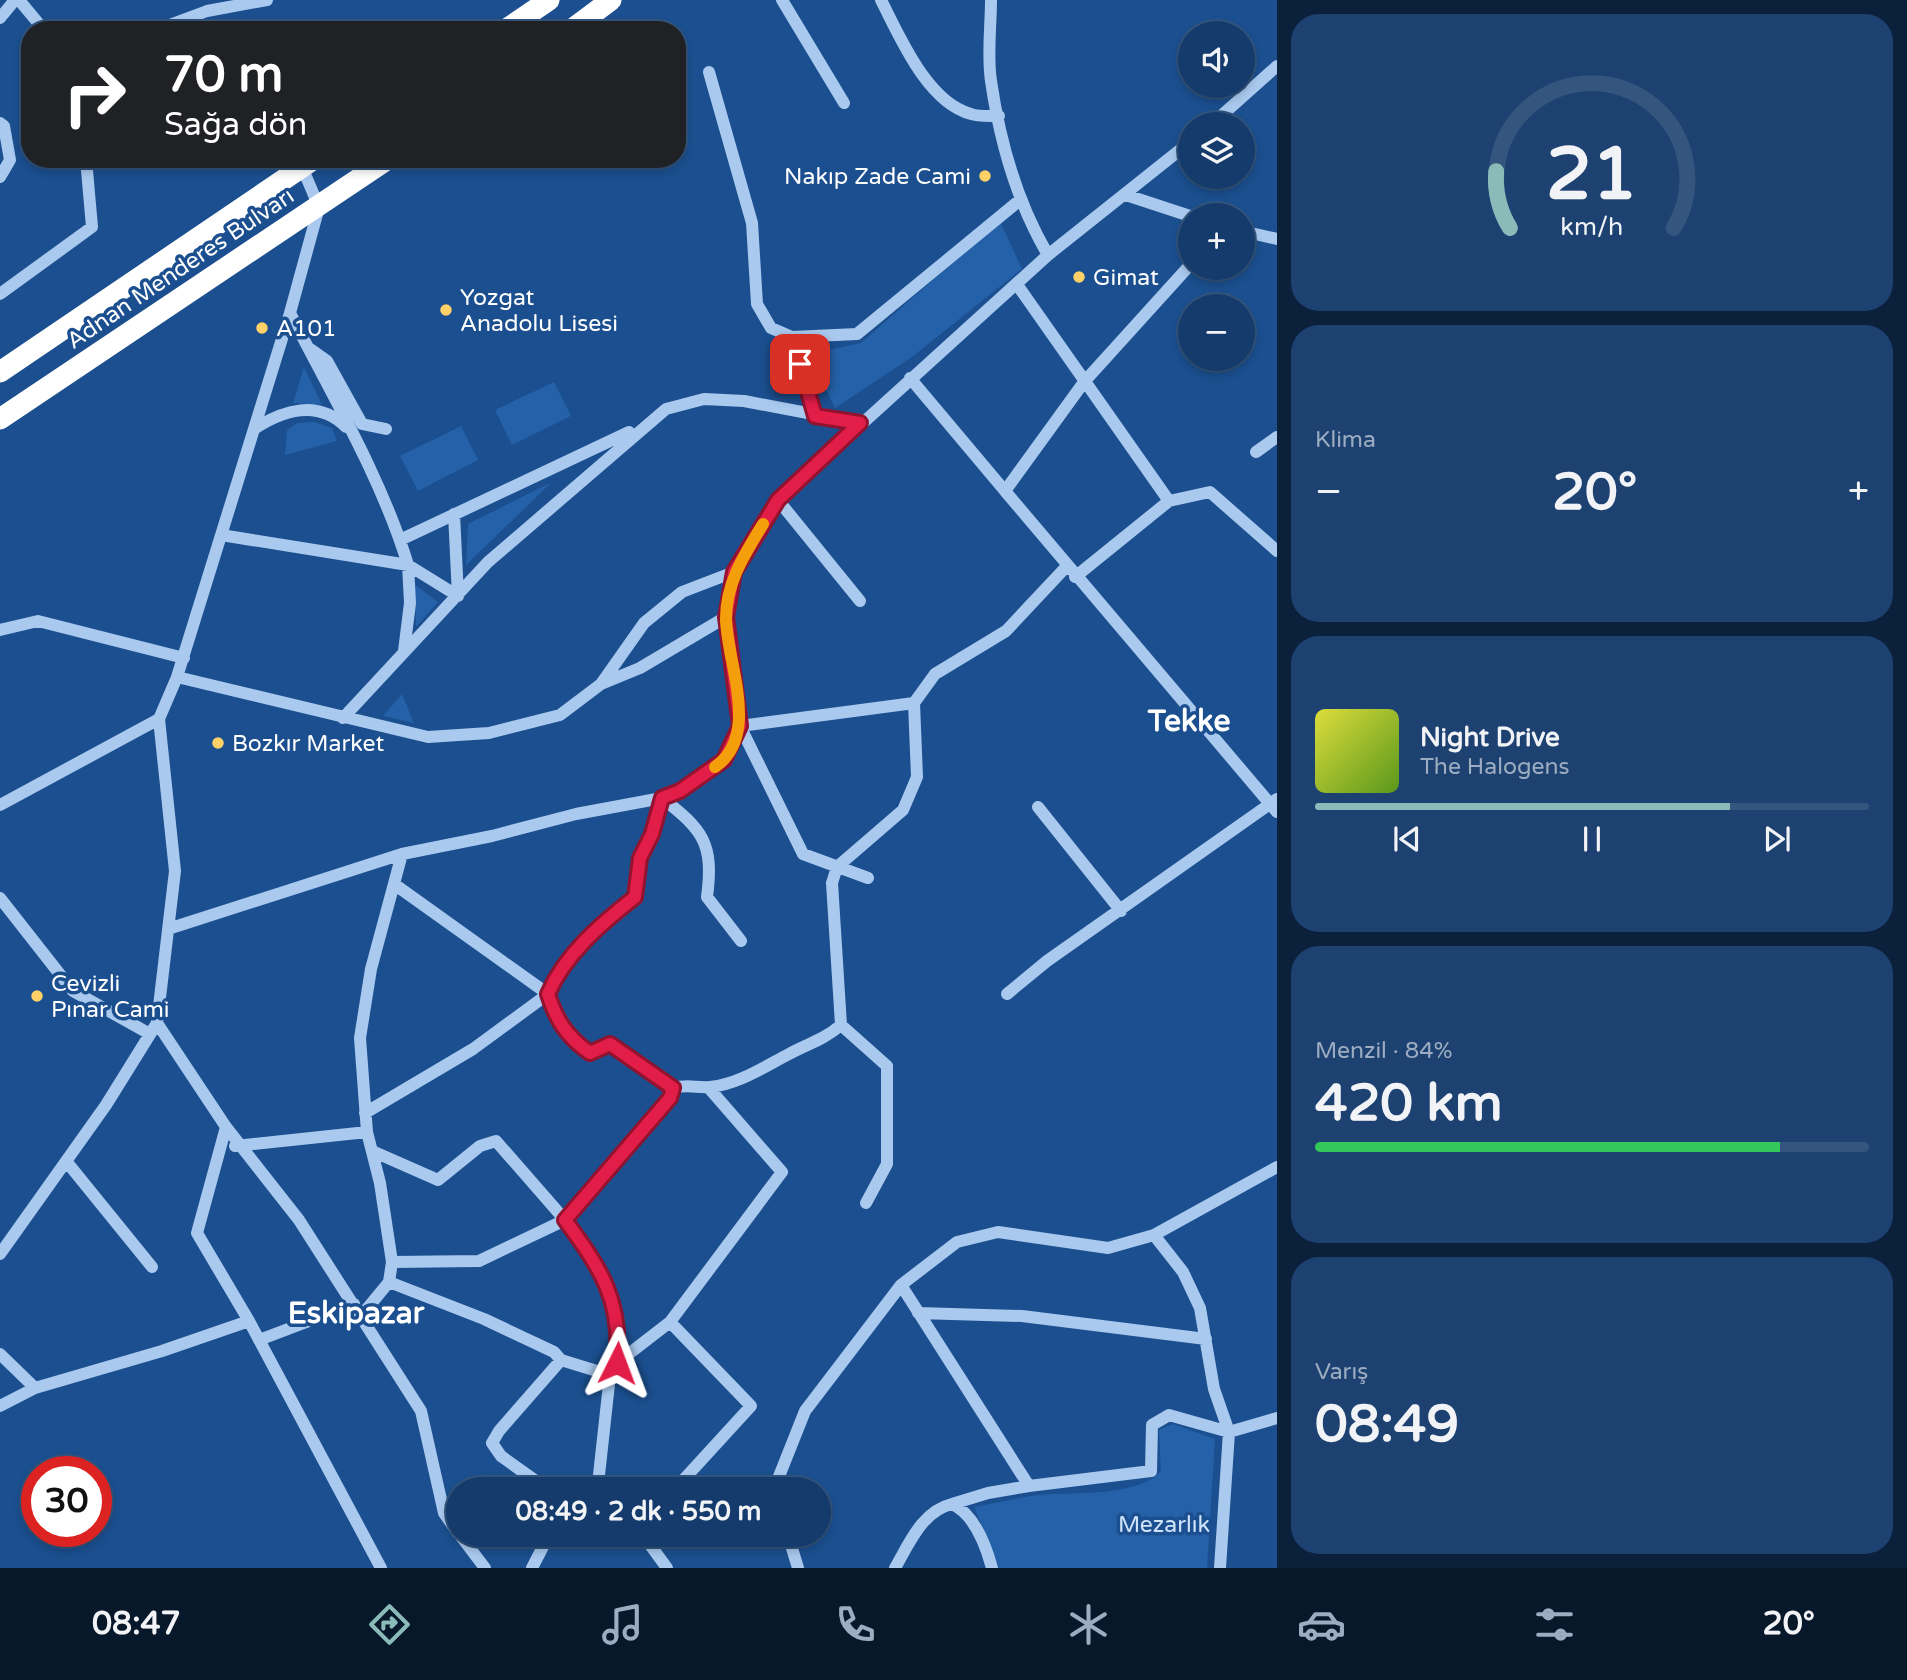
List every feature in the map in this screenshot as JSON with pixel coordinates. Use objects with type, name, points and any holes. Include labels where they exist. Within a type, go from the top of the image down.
[{"type":"highway","points":[[518,21],[549,0]]},
{"type":"highway","points":[[584,21],[613,0]]},
{"type":"highway","name":"Adnan Menderes Bulvarı","points":[[0,372],[301,168]]},
{"type":"highway","name":"Adnan Menderes Bulvarı","points":[[0,419],[375,168]]},
{"type":"street","points":[[0,18],[17,0],[36,21]]},
{"type":"street","points":[[178,21],[206,10],[267,0]]},
{"type":"street","points":[[782,0],[844,103]]},
{"type":"street","points":[[881,0],[916,65],[943,98],[970,114],[999,116]]},
{"type":"street","points":[[991,0],[991,79],[999,116],[1020,200],[1048,256]]},
{"type":"street","points":[[1225,112],[1277,66]]},
{"type":"street","points":[[709,72],[752,223],[757,304],[771,328],[792,337],[857,334],[1020,200]]},
{"type":"street","points":[[0,123],[4,126],[10,160],[0,177]]},
{"type":"street","points":[[868,878],[803,854],[740,726],[726,617],[734,572],[778,500],[860,423],[1018,286],[1048,256],[1178,152]]},
{"type":"street","points":[[0,294],[92,227],[87,168]]},
{"type":"street","points":[[0,1254],[106,1105],[154,1029],[175,871],[159,719],[184,658],[290,313],[319,207],[309,168]]},
{"type":"street","points":[[1126,195],[1178,212]]},
{"type":"street","points":[[1255,234],[1277,239]]},
{"type":"street","points":[[1005,491],[1084,382],[1178,278]]},
{"type":"street","points":[[1018,286],[1169,501]]},
{"type":"street","points":[[290,313],[350,431],[400,540],[408,565],[410,603],[404,652]]},
{"type":"street","points":[[792,337],[815,416]]},
{"type":"street","points":[[307,347],[327,361],[362,424],[386,429]]},
{"type":"street","points":[[910,378],[1070,572],[1274,805],[1047,961],[1007,994]]},
{"type":"street","points":[[343,718],[488,562],[666,410],[704,399],[744,401],[860,423]]},
{"type":"street","points":[[254,429],[277,414],[297,410],[321,412],[339,421],[350,431]]},
{"type":"street","points":[[400,540],[646,425]]},
{"type":"street","points":[[1255,452],[1277,437]]},
{"type":"street","points":[[866,1203],[887,1164],[887,1066],[841,1026],[832,883],[837,867],[903,810],[917,777],[914,703],[935,674],[1006,631],[1070,572],[1169,501],[1210,492],[1277,551]]},
{"type":"street","points":[[778,500],[860,601]]},
{"type":"street","points":[[454,514],[458,596]]},
{"type":"street","points":[[221,535],[408,565],[458,596]]},
{"type":"street","points":[[601,684],[644,623],[682,592],[734,572]]},
{"type":"street","points":[[177,677],[428,737],[489,733],[560,715],[601,684],[640,668],[726,617]]},
{"type":"street","points":[[0,630],[38,621],[184,658]]},
{"type":"street","points":[[740,726],[914,703]]},
{"type":"street","points":[[0,805],[159,719]]},
{"type":"street","points":[[168,929],[402,854],[576,814],[662,798],[680,791],[724,760],[740,726]]},
{"type":"street","points":[[662,798],[700,830],[709,851],[707,897],[741,941]]},
{"type":"street","points":[[365,1113],[472,1049],[548,994],[559,970],[608,919],[635,897],[640,858],[652,834],[662,798]]},
{"type":"street","points":[[1038,807],[1121,911]]},
{"type":"street","points":[[361,1316],[389,1282],[392,1262],[380,1183],[367,1132],[360,1038],[371,969],[402,854]]},
{"type":"street","points":[[394,884],[548,994],[565,1033],[579,1045],[590,1053],[610,1044],[673,1088],[696,1084],[708,1087],[751,1076],[790,1054],[822,1041],[841,1026]]},
{"type":"street","points":[[0,898],[73,991],[154,1029],[299,1220],[421,1411],[446,1516]]},
{"type":"street","points":[[389,1282],[484,1319],[554,1352],[561,1360],[614,1369],[670,1322],[782,1172],[708,1087]]},
{"type":"street","points":[[392,1262],[479,1261],[565,1220],[670,1098],[673,1088]]},
{"type":"street","points":[[226,1127],[197,1233],[249,1321],[381,1568]]},
{"type":"street","points":[[221,1147],[367,1132]]},
{"type":"street","points":[[372,1151],[438,1181],[480,1146],[496,1141],[565,1220],[598,1266],[617,1311],[619,1333],[602,1477]]},
{"type":"street","points":[[66,1161],[152,1267]]},
{"type":"street","points":[[779,1477],[806,1411],[901,1285],[957,1242],[998,1232],[1108,1248],[1154,1234],[1277,1166]]},
{"type":"street","points":[[1154,1234],[1183,1272],[1200,1308],[1214,1389],[1229,1433],[1220,1568]]},
{"type":"street","points":[[901,1285],[1029,1486]]},
{"type":"street","points":[[259,1340],[354,1304]]},
{"type":"street","points":[[918,1313],[1022,1316],[1206,1339]]},
{"type":"street","points":[[0,1406],[35,1388],[162,1351],[249,1321]]},
{"type":"street","points":[[670,1322],[751,1406],[686,1477]]},
{"type":"street","points":[[0,1354],[35,1388]]},
{"type":"street","points":[[530,1477],[501,1456],[492,1443],[499,1431],[561,1360]]},
{"type":"street","points":[[895,1568],[914,1533],[939,1507],[988,1493],[1029,1486],[1151,1471],[1152,1425],[1169,1416],[1229,1433],[1277,1418]]},
{"type":"street","points":[[952,1504],[961,1508],[985,1544],[992,1568]]},
{"type":"street","points":[[469,1547],[485,1568]]},
{"type":"street","points":[[532,1568],[543,1547]]},
{"type":"street","points":[[652,1547],[667,1568]]},
{"type":"street","points":[[792,1547],[798,1568]]},
{"type":"green space","points":[[1000,221],[1022,269],[912,357],[835,408],[809,354],[861,343]]},
{"type":"green space","points":[[304,367],[322,405],[293,403]]},
{"type":"green space","points":[[554,382],[571,416],[512,445],[495,410]]},
{"type":"green space","points":[[315,422],[332,428],[337,441],[285,455],[287,430],[297,423]]},
{"type":"green space","points":[[461,426],[478,460],[418,491],[400,456]]},
{"type":"green space","points":[[552,482],[466,565],[468,524]]},
{"type":"green space","points":[[414,584],[438,602],[416,627]]},
{"type":"green space","points":[[402,694],[414,723],[383,716]]},
{"type":"green space","name":"Mezarlık","points":[[1173,1424],[1215,1439],[1207,1568],[999,1568],[974,1507],[1037,1495],[1104,1492],[1137,1485],[1161,1471],[1159,1430]]},
{"type":"slow traffic","points":[[715,767],[724,760],[740,726],[726,617],[734,572],[763,524]]},
{"type":"place","name":"Nakıp Zade Cami","points":[[985,176]]},
{"type":"place","name":"Gimat","points":[[1079,277]]},
{"type":"place","name":"Yozgat Anadolu Lisesi","points":[[446,310]]},
{"type":"place","name":"A101","points":[[262,328]]},
{"type":"place","name":"Bozkır Market","points":[[218,743]]},
{"type":"place","name":"Cevizli Pınar Cami","points":[[37,996]]},
{"type":"district","name":"Tekke","points":[[1189,721]]},
{"type":"district","name":"Eskipazar","points":[[356,1313]]},
{"type":"route","points":[[617,1363],[617,1311],[598,1266],[565,1220],[670,1098],[673,1088],[610,1044],[590,1053],[579,1045],[565,1033],[548,994],[559,970],[608,919],[635,897],[638,890],[635,880],[640,858],[652,834],[662,798],[680,791],[724,760],[740,726],[726,617],[734,572],[778,500],[860,423],[815,416],[800,364]]}]
